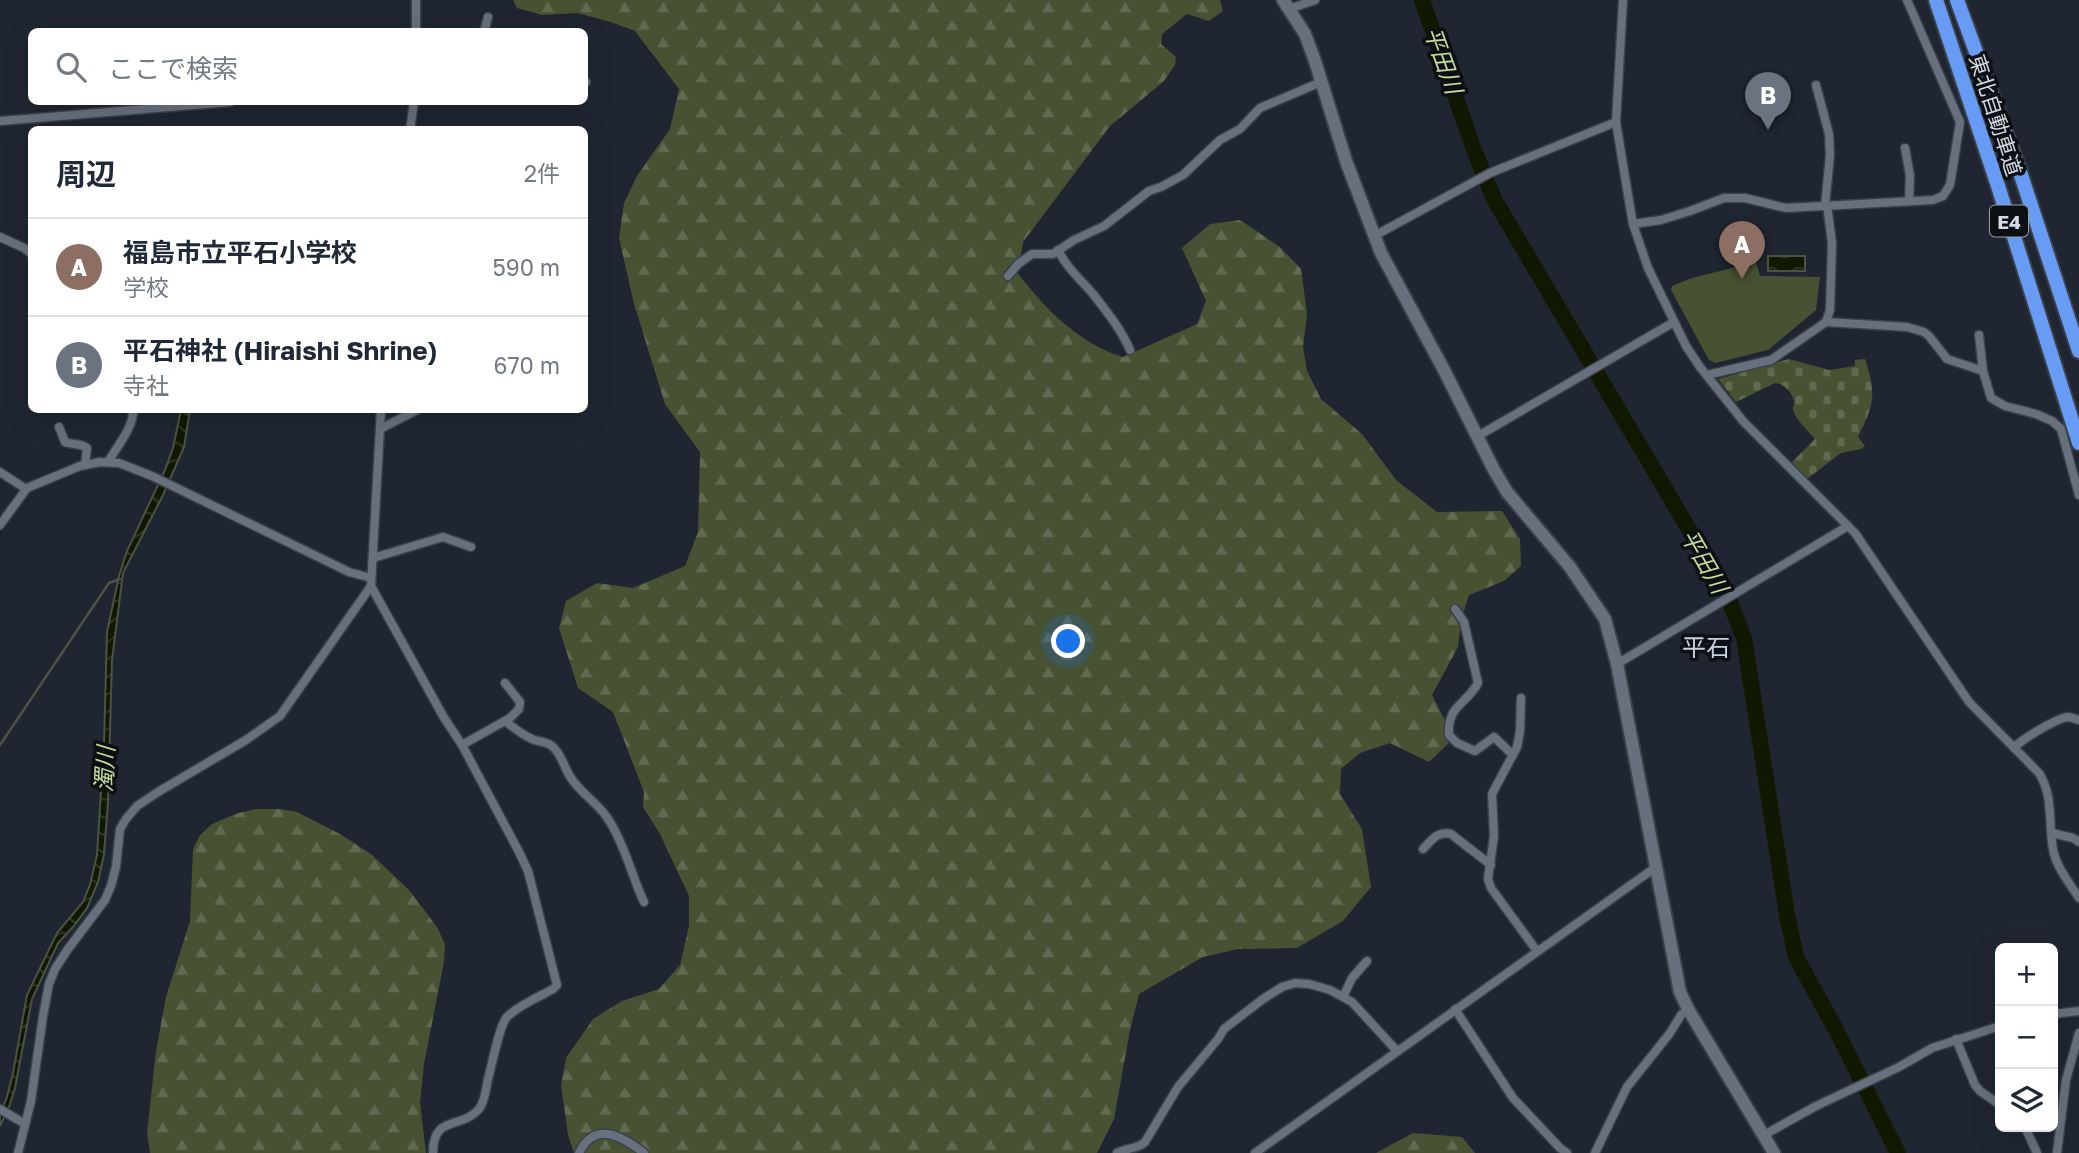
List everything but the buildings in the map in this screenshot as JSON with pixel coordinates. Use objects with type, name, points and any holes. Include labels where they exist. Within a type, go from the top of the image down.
[{"type":"highway","name":"東北自動車道","points":[[1936,0],[2079,443]]},
{"type":"highway","name":"東北自動車道","points":[[1957,0],[2020,172],[2079,351]]},
{"type":"street","points":[[416,0],[416,28]]},
{"type":"street","points":[[1315,0],[1286,4],[1305,34],[1346,161],[1381,253],[1507,492],[1570,567],[1605,619],[1617,664],[1680,992],[1774,1153]]},
{"type":"street","points":[[1623,0],[1616,122],[1633,224],[1648,268],[1686,346],[1743,421],[1848,526],[1969,702],[2039,773],[2047,785],[2056,860],[2079,898]]},
{"type":"street","points":[[1633,224],[1661,220],[1724,198],[1745,198],[1786,208],[1933,200],[1943,196],[1948,191],[1959,122],[1907,0]]},
{"type":"street","points":[[485,28],[488,17]]},
{"type":"street","points":[[1008,276],[1032,254],[1053,254],[1074,240],[1104,226],[1149,191],[1183,175],[1220,140],[1240,129],[1260,108],[1321,82]]},
{"type":"street","points":[[1707,375],[1771,360],[1826,322],[1830,310],[1832,243],[1826,206],[1830,155],[1829,139],[1816,85]]},
{"type":"street","points":[[0,121],[192,105]]},
{"type":"street","points":[[411,126],[414,105]]},
{"type":"street","points":[[1374,236],[1489,173],[1616,122]]},
{"type":"street","points":[[1905,148],[1910,176],[1909,201]]},
{"type":"street","points":[[0,237],[28,251]]},
{"type":"street","points":[[1058,250],[1066,265],[1119,328],[1130,350]]},
{"type":"street","points":[[1478,436],[1674,322]]},
{"type":"street","points":[[1826,322],[1907,327],[1929,336],[1947,359],[1983,371]]},
{"type":"street","points":[[1979,335],[1983,371],[1992,401],[2036,414],[2052,421],[2061,429],[2079,495]]},
{"type":"street","points":[[108,463],[133,413]]},
{"type":"street","points":[[18,1153],[31,1101],[49,984],[68,949],[105,900],[116,867],[120,830],[126,819],[137,806],[246,740],[280,716],[371,582],[381,413]]},
{"type":"street","points":[[380,429],[411,413]]},
{"type":"street","points":[[59,427],[65,442],[87,448],[85,465]]},
{"type":"street","points":[[0,525],[26,489],[85,465],[100,462],[119,463],[152,476],[371,582],[519,852],[527,871],[557,985],[506,1019],[481,1107],[437,1132],[433,1153]]},
{"type":"street","points":[[0,472],[26,489]]},
{"type":"street","points":[[1617,664],[1848,526]]},
{"type":"street","points":[[373,558],[443,537],[471,547]]},
{"type":"street","points":[[1455,609],[1464,622],[1478,683],[1455,707],[1449,720],[1449,735],[1457,743],[1475,751],[1494,737],[1513,755]]},
{"type":"street","points":[[462,745],[518,711],[521,704],[505,683]]},
{"type":"street","points":[[1521,698],[1517,747],[1492,794],[1494,836],[1488,879],[1491,888],[1536,951]]},
{"type":"street","points":[[2014,748],[2022,739],[2062,719],[2069,717],[2079,720]]},
{"type":"street","points":[[505,721],[532,740],[554,747],[564,761],[570,777],[584,794],[598,804],[615,831],[644,902]]},
{"type":"street","points":[[1423,849],[1441,833],[1446,832],[1491,864]]},
{"type":"street","points":[[2052,833],[2079,842]]},
{"type":"street","points":[[1255,1153],[1656,867]]},
{"type":"street","points":[[1343,997],[1352,978],[1367,961]]},
{"type":"street","points":[[1117,1153],[1138,1148],[1145,1142],[1178,1087],[1224,1028],[1287,984],[1309,984],[1330,990],[1352,1002],[1397,1051]]},
{"type":"street","points":[[1455,1009],[1513,1098],[1567,1153]]},
{"type":"street","points":[[1595,1153],[1627,1087],[1688,1009]]},
{"type":"street","points":[[2058,1013],[2079,1011]]},
{"type":"street","points":[[1764,1135],[1932,1048],[1995,1027]]},
{"type":"street","points":[[2057,1153],[2066,1080],[2079,1033]]},
{"type":"street","points":[[1956,1039],[1975,1086],[1995,1102]]},
{"type":"street","points":[[0,1109],[25,1124]]},
{"type":"street","points":[[2027,1132],[2037,1153]]},
{"type":"street","points":[[579,1153],[589,1138],[607,1134],[626,1139],[644,1153]]},
{"type":"green space","points":[[513,0],[1220,0],[1223,11],[1209,21],[1187,14],[1162,34],[1161,44],[1176,57],[1175,65],[1164,81],[1110,126],[1023,242],[1018,274],[1064,324],[1092,343],[1123,357],[1197,324],[1206,301],[1182,248],[1210,224],[1240,220],[1280,247],[1301,269],[1307,314],[1303,347],[1307,371],[1321,399],[1362,434],[1396,480],[1437,512],[1502,511],[1520,539],[1521,566],[1504,581],[1469,595],[1461,620],[1458,647],[1432,695],[1454,738],[1429,762],[1390,743],[1360,753],[1341,769],[1340,794],[1362,829],[1371,887],[1343,921],[1297,948],[1238,949],[1203,957],[1139,994],[1114,1119],[1097,1153],[574,1153],[568,1135],[561,1085],[566,1058],[593,1019],[622,1001],[659,989],[680,965],[689,926],[689,896],[660,834],[643,807],[644,792],[613,712],[578,688],[559,628],[566,601],[597,583],[633,588],[685,566],[698,532],[700,452],[665,404],[634,304],[619,238],[624,203],[637,176],[670,129],[679,89],[635,31],[577,13],[542,15],[517,8]]},
{"type":"green space","points":[[1756,262],[1760,276],[1820,277],[1816,310],[1768,350],[1715,363],[1709,360],[1671,290],[1672,286],[1692,278]]},
{"type":"green space","points":[[1789,359],[1829,370],[1855,366],[1855,360],[1865,359],[1871,382],[1872,400],[1858,437],[1865,446],[1841,453],[1807,479],[1791,463],[1815,439],[1795,415],[1794,401],[1789,392],[1775,383],[1736,402],[1718,379]]},
{"type":"green space","points":[[256,809],[297,812],[371,854],[409,890],[437,927],[445,944],[444,962],[424,1064],[420,1103],[426,1153],[150,1153],[147,1133],[156,1051],[166,997],[190,921],[193,849],[200,835],[212,824]]},
{"type":"green space","points":[[1413,1133],[1462,1137],[1475,1153],[1376,1153]]},
{"type":"water","points":[[1768,256],[1805,256],[1805,271],[1768,271]]},
{"type":"water","name":"濁川","points":[[180,413],[190,413],[184,447],[123,573],[112,660],[108,802],[104,854],[98,882],[87,908],[58,943],[32,999],[15,1088],[0,1126],[0,1114],[13,1073],[27,995],[57,933],[83,902],[90,885],[97,855],[107,632],[127,551],[173,448]]},
{"type":"waterway","name":"平田川","points":[[1422,0],[1474,150],[1494,199],[1726,592],[1744,638],[1787,915],[1796,957],[1898,1153]]},
{"type":"waterway","points":[[0,745],[109,583],[120,579]]},
{"type":"place","name":"平石神社 (Hiraishi Shrine)","points":[[1768,130]]},
{"type":"place","name":"福島市立平石小学校","points":[[1742,279]]},
{"type":"district","name":"平石","points":[[1706,646]]}]
